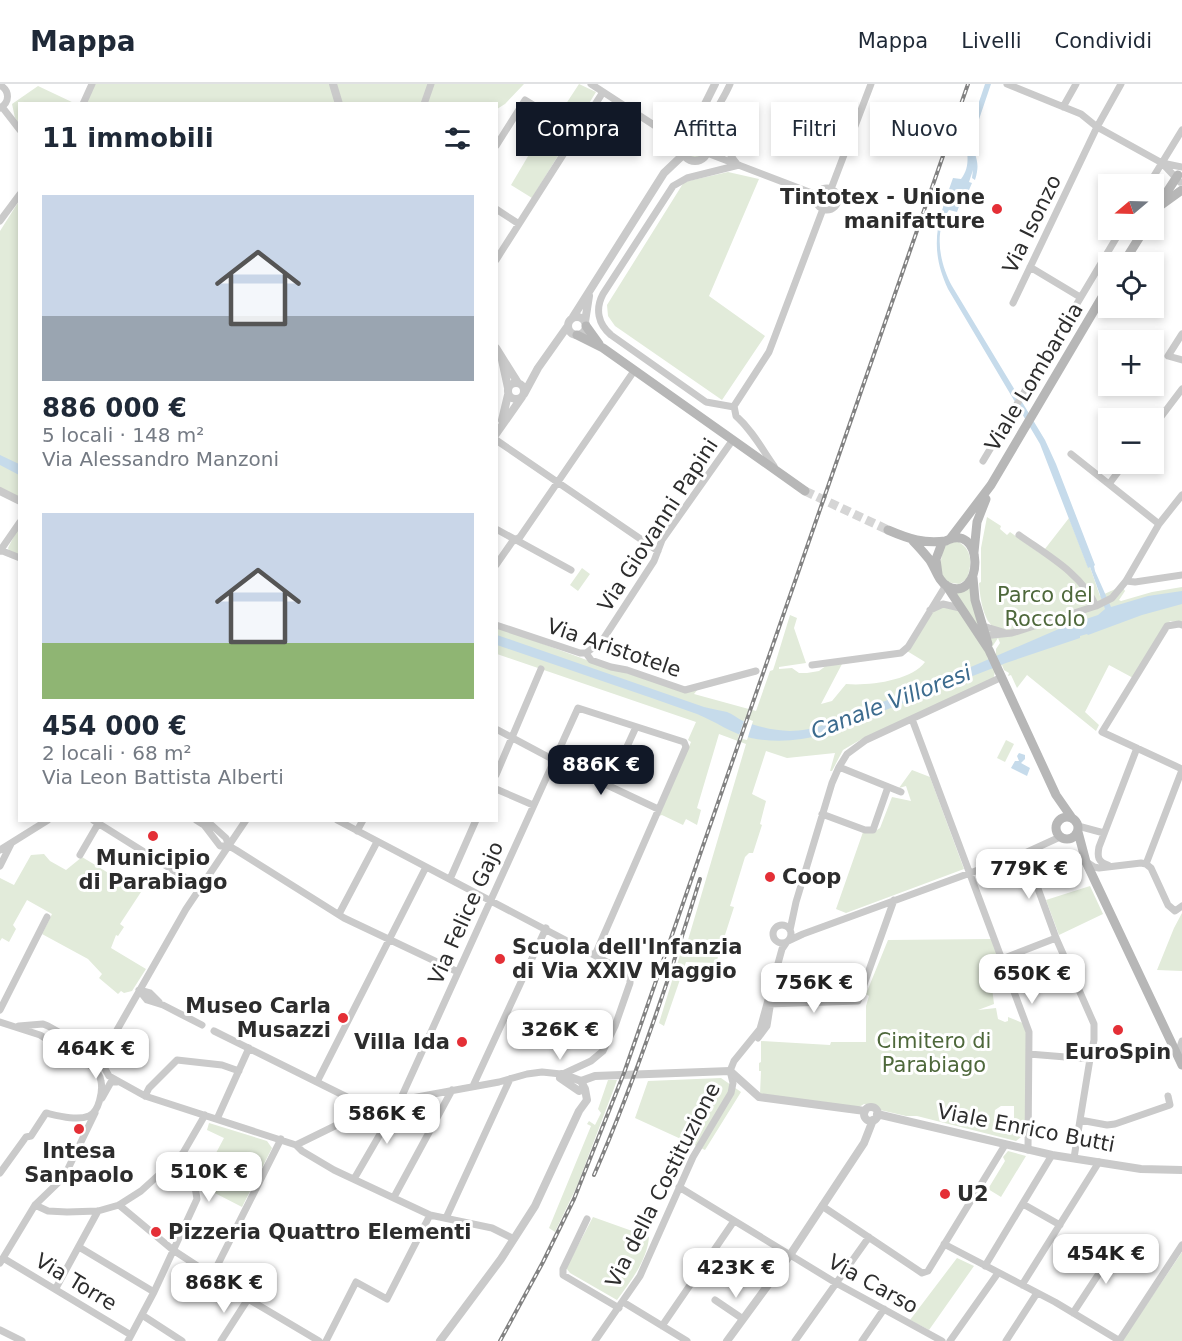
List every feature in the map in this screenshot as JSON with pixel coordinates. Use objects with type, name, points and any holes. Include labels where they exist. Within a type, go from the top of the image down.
[{"type":"main road","points":[[1164,203],[1180,178]]},
{"type":"main road","name":"Viale Lombardia","points":[[983,632],[960,608],[938,574],[937,554],[940,546],[948,540],[991,485],[1098,304]]},
{"type":"main road","points":[[586,324],[603,348]]},
{"type":"main road","points":[[572,332],[603,348],[805,491]]},
{"type":"main road","name":"Viale Lombardia","points":[[991,485],[977,522],[974,553],[975,600],[983,632],[1056,795],[1076,825],[1086,862],[1182,1065]]},
{"type":"main road","points":[[888,530],[914,541],[932,543],[958,538],[966,541],[974,553]]},
{"type":"main road","points":[[914,541],[938,574]]},
{"type":"main road","points":[[946,585],[960,588],[973,578]]},
{"type":"main road","name":"Viale Lombardia","points":[[1056,795],[1060,819],[1055,828],[1081,849]]},
{"type":"main road","points":[[1060,819],[1066,816],[1076,825],[1065,838]]},
{"type":"main road","name":"Viale Lombardia","points":[[1171,1042],[1182,1069]]},
{"type":"street","points":[[84,102],[92,84]]},
{"type":"street","points":[[333,84],[338,102]]},
{"type":"street","points":[[425,102],[431,84]]},
{"type":"street","points":[[591,84],[653,124]]},
{"type":"street","points":[[706,102],[715,84]]},
{"type":"street","points":[[730,84],[715,112],[713,121],[739,165]]},
{"type":"street","points":[[831,189],[871,84]]},
{"type":"street","points":[[1063,107],[1076,84]]},
{"type":"street","name":"Via Isonzo","points":[[1012,303],[1097,128],[1121,84]]},
{"type":"street","points":[[0,85],[8,96],[1,107],[18,128]]},
{"type":"street","points":[[1007,85],[1081,114],[1097,128],[1162,163],[1180,178]]},
{"type":"street","points":[[596,102],[603,92]]},
{"type":"street","points":[[498,143],[516,114]]},
{"type":"street","points":[[1155,174],[1182,130]]},
{"type":"street","points":[[498,257],[562,156]]},
{"type":"street","points":[[572,332],[573,317],[591,287],[664,173],[682,156]]},
{"type":"street","points":[[686,156],[694,161],[701,160],[704,156]]},
{"type":"street","points":[[715,156],[817,195]]},
{"type":"street","points":[[1162,163],[1180,178]]},
{"type":"street","points":[[734,407],[706,402],[611,335],[603,327],[598,310],[603,294],[673,186],[687,178],[739,165]]},
{"type":"street","points":[[822,189],[831,189],[837,194],[837,203],[832,209],[823,209],[817,204],[817,195],[822,189]]},
{"type":"street","points":[[0,221],[18,197]]},
{"type":"street","points":[[780,474],[746,424],[736,416],[734,407],[769,352],[823,209]]},
{"type":"street","points":[[498,210],[519,224]]},
{"type":"street","name":"Viale Lombardia","points":[[983,461],[1115,240]]},
{"type":"street","points":[[1030,267],[1080,297]]},
{"type":"street","points":[[498,431],[555,344],[572,332],[584,333],[591,287]]},
{"type":"street","points":[[573,317],[580,317],[586,324]]},
{"type":"street","points":[[1182,334],[1168,356],[1182,360]]},
{"type":"street","points":[[498,351],[511,377],[512,384],[508,392],[506,410],[498,429]]},
{"type":"street","points":[[511,377],[538,368]]},
{"type":"street","points":[[498,562],[512,542],[520,537],[633,371]]},
{"type":"street","points":[[511,377],[524,388],[523,396]]},
{"type":"street","points":[[1164,413],[1182,389]]},
{"type":"street","points":[[508,392],[513,399],[523,396]]},
{"type":"street","name":"Via Giovanni Papini","points":[[586,653],[602,641],[654,561],[662,540],[732,441]]},
{"type":"street","points":[[498,442],[658,551]]},
{"type":"street","points":[[1071,454],[1160,524]]},
{"type":"street","points":[[1109,484],[1116,474]]},
{"type":"street","points":[[0,491],[18,500]]},
{"type":"street","points":[[983,632],[997,636],[1012,633],[1103,604],[1116,595],[1160,524],[1182,495]]},
{"type":"street","points":[[18,525],[0,551],[18,557]]},
{"type":"street","points":[[498,530],[571,570]]},
{"type":"street","points":[[1019,535],[1079,580],[1103,604]]},
{"type":"street","points":[[929,611],[936,593],[938,574]]},
{"type":"street","points":[[1126,581],[1135,582],[1182,575]]},
{"type":"street","points":[[812,665],[900,653],[908,647],[946,585]]},
{"type":"street","points":[[929,611],[943,603],[960,608]]},
{"type":"street","points":[[1146,864],[1182,769],[1102,732],[1167,626],[1179,624],[1182,626]]},
{"type":"street","name":"Via Aristotele","points":[[498,626],[586,653],[591,660],[611,668],[627,670],[686,690],[756,671]]},
{"type":"street","points":[[983,632],[1012,633]]},
{"type":"street","points":[[991,653],[997,636]]},
{"type":"street","points":[[498,770],[541,669]]},
{"type":"street","points":[[582,1087],[589,1077],[730,1071],[734,1061],[764,1031],[769,1018],[768,1004],[778,962],[791,936],[790,930],[796,902],[838,767],[856,746],[1000,673]]},
{"type":"street","name":"Via Felice Gajo","points":[[354,1179],[400,1098],[578,708],[636,727]]},
{"type":"street","points":[[912,719],[1029,1032],[1028,1150]]},
{"type":"street","points":[[595,955],[685,744],[636,727],[609,786]]},
{"type":"street","points":[[498,730],[554,760],[658,809]]},
{"type":"street","points":[[1110,866],[1101,863],[1098,859],[1099,847],[1137,748]]},
{"type":"street","points":[[838,767],[901,792]]},
{"type":"street","points":[[822,814],[865,830],[873,830],[888,787]]},
{"type":"street","points":[[498,790],[533,805]]},
{"type":"street","points":[[0,850],[45,822]]},
{"type":"street","points":[[80,855],[95,822],[200,887]]},
{"type":"street","points":[[107,829],[111,822]]},
{"type":"street","points":[[199,822],[220,846],[229,846],[339,914],[458,972]]},
{"type":"street","points":[[208,822],[226,838],[229,846]]},
{"type":"street","points":[[117,1030],[200,887],[245,822]]},
{"type":"street","points":[[341,822],[628,973],[630,980],[617,1020],[603,1051],[594,1059],[561,1075]]},
{"type":"street","points":[[357,831],[362,822]]},
{"type":"street","points":[[450,879],[475,822]]},
{"type":"street","points":[[1076,825],[1104,833]]},
{"type":"street","points":[[776,941],[787,942],[803,934],[1065,838]]},
{"type":"street","points":[[339,914],[377,842]]},
{"type":"street","points":[[0,866],[12,843]]},
{"type":"street","points":[[1024,853],[1056,938],[1094,1024],[1094,1040],[1074,1158]]},
{"type":"street","points":[[1086,862],[1099,868],[1146,864],[1151,868],[1168,905],[1175,911],[1182,906]]},
{"type":"street","points":[[317,1082],[426,867]]},
{"type":"street","points":[[1095,880],[1099,868]]},
{"type":"street","points":[[768,1004],[858,1001],[894,900]]},
{"type":"street","points":[[778,962],[774,932],[785,922],[796,902]]},
{"type":"street","points":[[0,1010],[47,917]]},
{"type":"street","points":[[781,926],[786,926],[796,934],[803,934]]},
{"type":"street","points":[[473,1086],[546,928]]},
{"type":"street","points":[[1002,958],[1056,938]]},
{"type":"street","points":[[148,974],[152,999]]},
{"type":"street","points":[[139,990],[147,991],[152,999],[202,1025]]},
{"type":"street","points":[[129,1008],[152,999]]},
{"type":"street","points":[[0,1022],[19,1026],[40,1035],[91,1066],[96,1070],[101,1082],[96,1111],[92,1115],[81,1118],[46,1113],[31,1136],[26,1137],[0,1173]]},
{"type":"street","points":[[19,1026],[43,1024],[96,1053],[106,1074],[145,1096],[296,1145],[334,1170],[430,1215],[492,1228],[514,1239]]},
{"type":"street","points":[[40,1035],[37,1031],[38,1026],[43,1024]]},
{"type":"street","points":[[214,1031],[355,1101],[363,1109]]},
{"type":"street","points":[[1182,1041],[1180,1047],[1182,1052]]},
{"type":"street","points":[[217,1119],[249,1048]]},
{"type":"street","points":[[1029,1054],[1090,1059]]},
{"type":"street","points":[[91,1066],[97,1065],[100,1059]]},
{"type":"street","points":[[145,1096],[174,1062],[181,1059],[222,1065],[239,1071]]},
{"type":"street","name":"Viale Enrico Butti","points":[[730,1071],[759,1097],[865,1111],[868,1107],[874,1107],[875,1117],[1052,1155],[1141,1169],[1182,1168]]},
{"type":"street","name":"Via della Costituzione","points":[[595,1341],[640,1276],[695,1153],[731,1093],[733,1083],[730,1071]]},
{"type":"street","points":[[296,1145],[345,1121],[363,1109],[400,1098],[542,1072],[561,1075],[582,1087],[587,1100],[579,1111],[535,1206],[514,1239],[440,1341]]},
{"type":"street","points":[[446,1218],[510,1079]]},
{"type":"street","points":[[1,1260],[35,1205],[64,1177],[107,1086],[117,1082]]},
{"type":"street","points":[[394,1197],[452,1090]]},
{"type":"street","points":[[1080,1120],[1107,1125],[1115,1124],[1170,1105],[1168,1096]]},
{"type":"street","points":[[35,1205],[48,1211],[67,1212],[98,1210],[119,1205],[141,1191],[174,1161],[189,1144],[205,1115]]},
{"type":"street","points":[[727,1341],[789,1256],[864,1143],[875,1117]]},
{"type":"street","points":[[212,1276],[280,1139]]},
{"type":"street","points":[[822,1206],[922,1273],[927,1271],[1005,1145]]},
{"type":"street","points":[[985,1266],[1052,1155]]},
{"type":"street","points":[[130,1338],[197,1199],[195,1187],[174,1161]]},
{"type":"street","points":[[1022,1285],[1099,1162]]},
{"type":"street","name":"Via Carso","points":[[679,1186],[789,1256],[942,1341]]},
{"type":"street","points":[[1023,1204],[1060,1225]]},
{"type":"street","points":[[119,1205],[173,1250],[318,1341]]},
{"type":"street","points":[[56,1288],[98,1210]]},
{"type":"street","points":[[326,1341],[356,1282],[387,1299],[430,1215]]},
{"type":"street","points":[[587,1219],[563,1269],[563,1275],[687,1341]]},
{"type":"street","points":[[662,1326],[734,1221]]},
{"type":"street","points":[[795,1341],[869,1237]]},
{"type":"street","points":[[1073,1313],[1119,1243]]},
{"type":"street","points":[[944,1244],[1037,1293],[1119,1341],[1182,1245]]},
{"type":"street","points":[[79,1247],[154,1292]]},
{"type":"street","points":[[744,1257],[774,1277]]},
{"type":"street","name":"Via Torre","points":[[1,1260],[56,1288],[130,1338]]},
{"type":"street","points":[[950,1341],[998,1273]]},
{"type":"street","points":[[1006,1341],[1037,1293]]},
{"type":"street","points":[[221,1341],[248,1299]]},
{"type":"street","points":[[715,1299],[743,1319]]},
{"type":"street","points":[[862,1341],[884,1309]]},
{"type":"street","points":[[142,1315],[182,1341]]},
{"type":"street","points":[[0,1330],[22,1341]]},
{"type":"street","points":[[922,1341],[927,1333]]},
{"type":"green space","points":[[95,84],[332,84],[336,102],[86,102]]},
{"type":"green space","points":[[336,84],[524,84],[498,108],[498,102],[342,102]]},
{"type":"green space","points":[[579,84],[596,92],[590,102],[567,102]]},
{"type":"green space","points":[[38,86],[72,102],[18,102],[18,122],[12,104]]},
{"type":"green space","points":[[528,156],[558,156],[532,198],[511,185]]},
{"type":"green space","points":[[728,172],[759,179],[709,296],[765,336],[722,400],[615,326],[608,316],[607,305],[684,182]]},
{"type":"green space","points":[[18,203],[18,499],[0,494],[0,231]]},
{"type":"green space","name":"Parco del Roccolo","points":[[987,517],[1001,526],[1000,529],[1007,535],[1010,532],[1041,554],[1069,518],[1100,596],[1122,586],[1125,591],[1119,600],[1121,601],[1152,592],[1182,587],[1182,623],[1170,621],[1135,679],[1109,665],[1085,712],[1099,725],[1096,731],[1027,675],[1017,688],[1011,675],[1008,676],[1009,673],[1002,665],[995,672],[993,680],[860,740],[843,750],[832,771],[830,771],[835,753],[787,758],[766,751],[752,794],[766,801],[760,824],[762,825],[753,853],[745,857],[730,906],[734,907],[716,963],[686,962],[664,1026],[659,1023],[684,942],[688,940],[746,744],[719,734],[697,808],[701,810],[697,825],[686,819],[683,825],[662,815],[659,816],[691,742],[688,740],[696,722],[498,654],[498,627],[603,666],[676,688],[698,689],[694,694],[756,711],[770,671],[773,670],[790,615],[797,618],[794,628],[806,663],[779,667],[779,669],[792,668],[799,673],[807,673],[819,671],[827,665],[842,664],[821,704],[832,701],[846,684],[888,681],[910,674],[918,668],[925,662],[907,651],[930,614],[941,606],[958,610],[988,659],[996,656],[996,649],[1000,643],[998,638],[992,647],[986,630],[996,633],[984,613],[981,600],[979,583],[981,582],[981,548]]},
{"type":"green space","points":[[18,528],[18,555],[9,551],[8,548]]},
{"type":"green space","points":[[957,541],[966,548],[970,557],[967,579],[959,584],[946,582],[939,569],[944,546]]},
{"type":"green space","points":[[582,568],[590,574],[578,591],[570,585]]},
{"type":"green space","points":[[970,586],[982,634],[952,592]]},
{"type":"green space","points":[[1006,740],[1014,744],[1005,762],[997,758]]},
{"type":"green space","points":[[912,770],[930,777],[964,869],[846,913],[836,909],[863,832],[872,833],[880,828],[892,797],[911,801],[906,786],[899,788]]},
{"type":"green space","points":[[44,854],[50,861],[66,870],[82,857],[125,883],[128,880],[135,885],[133,888],[141,892],[120,924],[124,927],[118,936],[116,935],[111,948],[146,969],[132,991],[124,993],[121,991],[118,994],[99,978],[102,974],[88,959],[42,934],[52,914],[27,900],[13,925],[16,929],[9,942],[2,938],[0,941],[0,878],[14,885],[31,855]]},
{"type":"green space","points":[[1090,886],[1103,914],[1059,935],[1046,900]]},
{"type":"green space","points":[[1182,913],[1182,971],[1157,970],[1174,928]]},
{"type":"green space","name":"Cimitero di Parabiago","points":[[993,939],[1001,963],[997,969],[990,972],[994,1004],[978,1010],[996,1008],[998,1019],[1005,1022],[1008,1021],[1008,1017],[1025,1024],[1027,1033],[1026,1133],[1016,1141],[917,1116],[880,1110],[872,1105],[864,1104],[859,1107],[760,1094],[761,1041],[830,1045],[831,1042],[866,1042],[866,1006],[869,996],[866,994],[888,940]],"holes":[[[1001,1106],[1014,1106],[1014,1119],[994,1119],[995,1110]]]},
{"type":"green space","points":[[721,1078],[741,1092],[705,1150],[635,1118],[648,1081]]},
{"type":"green space","points":[[608,1080],[617,1080],[577,1186],[555,1232],[549,1228],[591,1126],[587,1124],[589,1121],[595,1125],[601,1113],[598,1109]]},
{"type":"green space","points":[[209,1123],[267,1141],[272,1148],[242,1207],[207,1189],[192,1166],[196,1162],[208,1168],[224,1138],[207,1130]]},
{"type":"green space","points":[[1008,1151],[1026,1156],[1001,1197],[988,1189],[1005,1161],[1003,1157]]},
{"type":"green space","points":[[593,1217],[649,1237],[641,1263],[617,1300],[570,1273],[566,1268]]},
{"type":"green space","points":[[1182,1252],[1182,1341],[1122,1341]]},
{"type":"green space","points":[[957,1258],[974,1266],[929,1330],[910,1320]]},
{"type":"water","points":[[985,84],[991,84],[979,119],[979,102]]},
{"type":"water","name":"Canale Villoresi","points":[[967,156],[976,156],[978,167],[975,180],[972,178],[973,170],[969,182],[972,183],[969,190],[965,190],[957,212],[949,210],[941,228],[940,248],[944,268],[952,286],[1045,440],[1111,607],[1148,596],[1182,591],[1182,604],[1080,636],[1080,638],[1006,663],[824,734],[788,740],[760,740],[744,736],[697,714],[498,645],[498,635],[704,707],[727,712],[754,725],[775,730],[794,731],[826,724],[957,673],[1068,625],[1098,615],[1105,609],[1040,444],[948,289],[942,274],[938,259],[937,233],[953,178],[961,179]]},
{"type":"water","points":[[0,455],[18,464],[18,474],[0,465]]},
{"type":"water","points":[[1019,753],[1025,755],[1021,763],[1030,768],[1027,776],[1011,768],[1015,761],[1019,761],[1017,756]]},
{"type":"pier","points":[[745,718],[753,721],[747,740],[738,738]]},
{"type":"tunnel","points":[[805,491],[888,530]]},
{"type":"railway","points":[[500,1341],[574,1199],[624,1073],[968,84]]},
{"type":"railway","points":[[594,1175],[651,1029],[700,879]]},
{"type":"place","name":"Tintotex - Unione manifatture","points":[[997,209]]},
{"type":"place","name":"Municipio di Parabiago","points":[[153,836]]},
{"type":"place","name":"Coop","points":[[770,877]]},
{"type":"place","name":"Scuola dell'Infanzia di Via XXIV Maggio","points":[[500,959]]},
{"type":"place","name":"Museo Carla Musazzi","points":[[343,1018]]},
{"type":"place","name":"EuroSpin","points":[[1118,1030]]},
{"type":"place","name":"Villa Ida","points":[[462,1042]]},
{"type":"place","name":"Intesa Sanpaolo","points":[[79,1129]]},
{"type":"place","name":"U2","points":[[945,1194]]},
{"type":"place","name":"Pizzeria Quattro Elementi","points":[[156,1232]]}]
